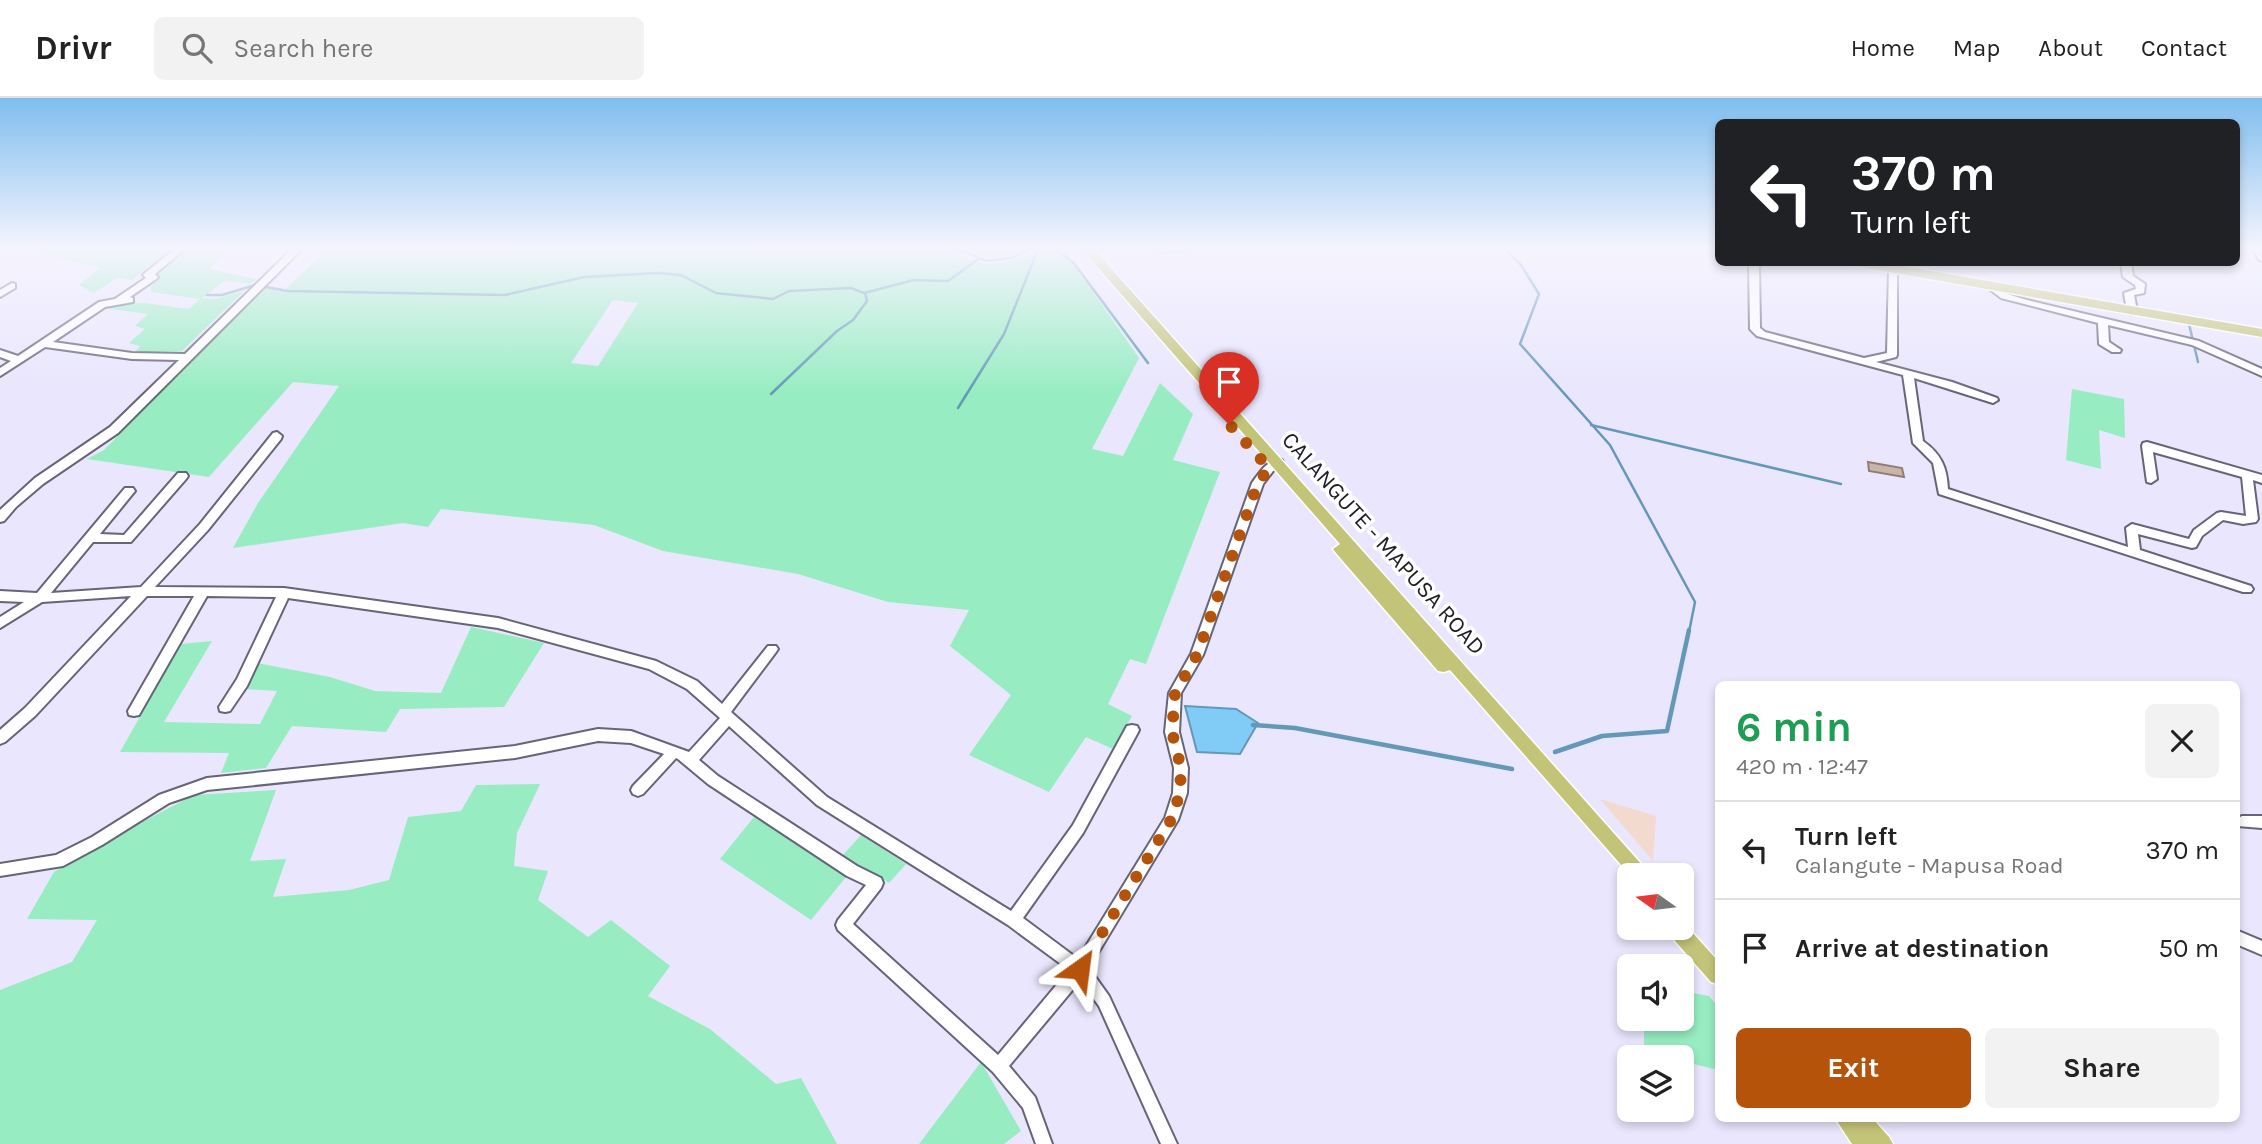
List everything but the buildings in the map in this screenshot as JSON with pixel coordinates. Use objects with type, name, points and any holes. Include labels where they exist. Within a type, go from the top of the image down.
[{"type":"main road","name":"CALANGUTE - MAPUSA ROAD","points":[[1121,296],[1632,863]]},
{"type":"main road","name":"CALANGUTE - MAPUSA ROAD","points":[[1128,296],[1619,863]]},
{"type":"main road","points":[[2040,296],[2262,333]]},
{"type":"main road","points":[[1694,933],[1715,958]]},
{"type":"main road","points":[[1687,940],[1715,972]]},
{"type":"main road","points":[[1848,1122],[1865,1144]]},
{"type":"main road","points":[[1862,1122],[1882,1144]]},
{"type":"street","points":[[0,373],[102,304],[124,300],[130,296]]},
{"type":"street","points":[[0,518],[9,505],[40,478],[96,445],[114,430],[250,296]]},
{"type":"street","points":[[1755,296],[1755,329],[1760,334],[1864,361],[1993,400]]},
{"type":"street","points":[[1864,361],[1892,355],[1893,296]]},
{"type":"street","points":[[2004,296],[2195,343],[2262,373]]},
{"type":"street","points":[[2129,296],[2132,311]]},
{"type":"street","points":[[2103,321],[2104,344],[2116,350]]},
{"type":"street","points":[[43,344],[132,356],[188,357]]},
{"type":"street","points":[[0,353],[19,360]]},
{"type":"street","points":[[1908,374],[1918,443],[1933,453],[1941,463],[1943,491],[2247,589]]},
{"type":"street","points":[[0,738],[30,712],[204,527],[277,436]]},
{"type":"street","points":[[2151,479],[2147,446],[2262,479]]},
{"type":"street","points":[[999,1066],[1080,969],[1171,820],[1180,793],[1181,768],[1172,732],[1175,693],[1197,655],[1258,483],[1273,466]]},
{"type":"street","points":[[2134,553],[2132,528],[2192,544],[2199,533],[2221,516],[2252,519],[2247,475]]},
{"type":"street","points":[[88,538],[127,539],[182,476]]},
{"type":"street","points":[[0,623],[40,598],[129,491]]},
{"type":"street","points":[[0,596],[40,598],[143,591],[284,593],[498,623],[639,661],[692,685],[822,802],[1013,920],[1080,969],[1104,1001],[1169,1144]]},
{"type":"street","points":[[134,711],[203,592]]},
{"type":"street","points":[[225,707],[242,682],[284,593]]},
{"type":"street","points":[[691,761],[772,649]]},
{"type":"street","points":[[1013,920],[1078,829],[1132,730]]},
{"type":"street","points":[[0,870],[58,861],[97,841],[164,799],[207,784],[515,752],[598,735],[631,737],[691,761],[713,780],[852,871],[876,883],[843,925],[999,1066],[1028,1103],[1044,1144]]},
{"type":"street","points":[[638,790],[674,752]]},
{"type":"street","points":[[2242,822],[2262,822]]},
{"type":"street","points":[[2240,939],[2262,948]]},
{"type":"shaded area","points":[[1600,799],[1656,816],[1653,861]]},
{"type":"green space","points":[[178,296],[205,296],[202,298],[215,299],[239,296],[182,351],[134,353],[140,346],[129,343],[145,329],[135,326],[148,314],[104,308],[135,303],[189,309],[200,299]]},
{"type":"green space","points":[[256,296],[1096,296],[1139,358],[1092,449],[1123,456],[1160,383],[1193,414],[1173,460],[1220,472],[1146,664],[1130,659],[1108,704],[1132,716],[1113,749],[1086,737],[1049,792],[969,755],[1011,695],[950,646],[969,610],[888,602],[798,574],[663,551],[594,525],[441,509],[428,527],[403,523],[233,548],[258,503],[339,386],[293,382],[209,477],[87,459],[104,450]],"holes":[[[613,300],[638,303],[598,366],[571,363]]]},
{"type":"green space","points":[[2072,389],[2124,399],[2125,438],[2099,430],[2101,469],[2066,460]]},
{"type":"green space","points":[[471,627],[544,643],[504,707],[400,709],[386,732],[292,726],[266,768],[221,773],[229,753],[120,752],[181,644],[212,641],[164,722],[260,724],[277,691],[245,689],[257,663],[330,677],[375,691],[441,693]]},
{"type":"green space","points":[[540,784],[517,833],[514,866],[548,871],[538,900],[588,937],[611,920],[670,966],[648,996],[710,1029],[776,1084],[801,1078],[837,1144],[0,1144],[0,990],[72,962],[97,920],[27,919],[54,872],[194,795],[276,790],[250,861],[286,859],[273,897],[349,890],[389,880],[408,817],[461,811],[476,785]]},
{"type":"green space","points":[[754,817],[850,872],[811,920],[720,859]]},
{"type":"green space","points":[[861,835],[906,864],[889,883],[843,855]]},
{"type":"green space","points":[[1694,993],[1709,996],[1715,1003],[1715,1069],[1694,1064],[1694,1045],[1644,1045],[1644,1031],[1694,1031]]},
{"type":"green space","points":[[981,1062],[1021,1131],[1004,1144],[919,1144]]},
{"type":"water","points":[[1185,706],[1236,709],[1258,723],[1240,754],[1197,752]]},
{"type":"waterway","points":[[743,296],[773,299],[779,296]]},
{"type":"waterway","points":[[771,394],[837,331],[853,320],[867,301],[866,296]]},
{"type":"waterway","points":[[958,408],[1004,334],[1019,296]]},
{"type":"waterway","points":[[1098,296],[1148,363]]},
{"type":"waterway","points":[[1538,296],[1520,344],[1592,425]]},
{"type":"waterway","points":[[2189,324],[2198,362]]},
{"type":"waterway","points":[[1592,425],[1841,484]]},
{"type":"waterway","points":[[1592,425],[1610,445],[1695,602],[1689,632]]},
{"type":"waterway","points":[[1555,752],[1602,736],[1667,731],[1689,630]]},
{"type":"waterway","points":[[1253,725],[1295,728],[1512,769]]},
{"type":"route","points":[[1080,969],[1171,820],[1180,793],[1181,768],[1172,732],[1175,693],[1197,655],[1258,483],[1269,468],[1229,424]]}]
